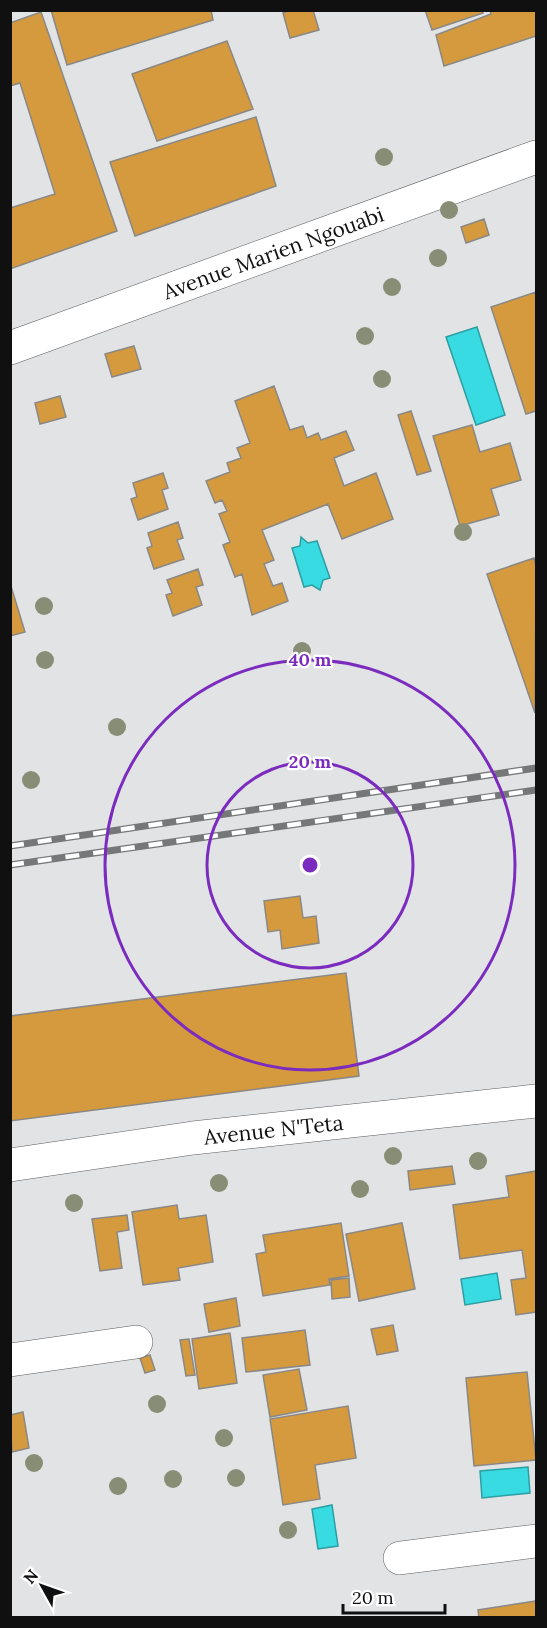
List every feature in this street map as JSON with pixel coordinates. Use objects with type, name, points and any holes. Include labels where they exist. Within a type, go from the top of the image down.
[{"type":"street","name":"Avenue Marien Ngouabi","points":[[10,348],[537,157]]},
{"type":"street","name":"Avenue N'Teta","points":[[10,1165],[193,1138],[537,1101]]},
{"type":"street","points":[[10,1360],[136,1342]]},
{"type":"street","points":[[400,1558],[537,1541]]},
{"type":"water","points":[[477,327],[505,415],[476,425],[446,337]]},
{"type":"water","points":[[301,537],[308,543],[317,541],[330,578],[323,580],[320,590],[312,585],[304,587],[292,548],[300,546]]},
{"type":"water","points":[[497,1273],[501,1299],[465,1305],[461,1279]]},
{"type":"water","points":[[528,1467],[530,1493],[482,1498],[480,1471]]},
{"type":"water","points":[[332,1505],[338,1546],[318,1549],[312,1509]]},
{"type":"building","points":[[51,10],[211,10],[213,20],[67,65]]},
{"type":"building","points":[[291,10],[313,10],[319,30],[290,38],[283,13]]},
{"type":"building","points":[[425,10],[482,10],[483,13],[432,30]]},
{"type":"building","points":[[490,10],[536,10],[536,36],[444,66],[436,35],[491,14]]},
{"type":"building","points":[[41,12],[117,231],[10,269],[10,208],[55,194],[20,83],[10,86],[10,23]]},
{"type":"building","points":[[227,41],[253,109],[157,141],[132,74]]},
{"type":"building","points":[[256,117],[276,186],[135,236],[110,162]]},
{"type":"building","points":[[484,219],[489,235],[466,243],[461,227]]},
{"type":"building","points":[[536,292],[536,411],[526,414],[491,307]]},
{"type":"building","points":[[134,346],[141,369],[112,377],[105,354]]},
{"type":"building","points":[[274,386],[290,430],[303,426],[307,438],[318,433],[321,440],[346,431],[354,450],[334,458],[344,486],[376,473],[393,519],[342,539],[328,504],[262,530],[274,560],[264,564],[273,586],[282,583],[288,601],[252,615],[242,574],[235,577],[223,545],[230,542],[219,514],[227,511],[222,500],[215,503],[206,481],[230,472],[227,463],[241,458],[237,448],[250,443],[235,401]]},
{"type":"building","points":[[60,396],[66,417],[40,424],[35,403]]},
{"type":"building","points":[[411,411],[431,471],[417,475],[398,415]]},
{"type":"building","points":[[472,425],[480,452],[510,443],[521,480],[491,489],[499,515],[460,526],[433,436]]},
{"type":"building","points":[[163,473],[168,488],[162,490],[168,509],[138,520],[131,499],[137,497],[133,483]]},
{"type":"building","points":[[178,522],[183,538],[177,540],[184,559],[154,569],[147,548],[152,546],[148,533]]},
{"type":"building","points":[[534,558],[536,566],[535,713],[487,574]]},
{"type":"building","points":[[198,569],[203,585],[196,587],[202,605],[173,616],[166,595],[172,593],[167,580]]},
{"type":"building","points":[[10,583],[25,632],[10,636]]},
{"type":"building","points":[[300,896],[303,918],[316,916],[319,943],[282,949],[280,930],[268,932],[264,901]]},
{"type":"building","points":[[346,973],[359,1076],[10,1121],[10,1016]]},
{"type":"building","points":[[452,1166],[455,1184],[410,1190],[408,1171]]},
{"type":"building","points":[[536,1171],[536,1312],[516,1315],[511,1280],[526,1278],[522,1250],[460,1259],[453,1205],[509,1197],[506,1176]]},
{"type":"building","points":[[177,1205],[179,1219],[206,1215],[213,1262],[178,1268],[180,1280],[143,1285],[132,1212]]},
{"type":"building","points":[[127,1215],[129,1230],[117,1232],[122,1268],[100,1271],[92,1219]]},
{"type":"building","points":[[341,1223],[349,1276],[329,1279],[330,1285],[263,1296],[256,1254],[266,1252],[263,1235]]},
{"type":"building","points":[[402,1223],[415,1289],[359,1301],[346,1234]]},
{"type":"building","points":[[349,1278],[350,1297],[332,1299],[331,1280]]},
{"type":"building","points":[[236,1298],[240,1326],[209,1332],[204,1304]]},
{"type":"building","points":[[393,1325],[398,1351],[377,1355],[371,1329]]},
{"type":"building","points":[[305,1330],[310,1365],[246,1372],[242,1338]]},
{"type":"building","points":[[230,1333],[237,1383],[199,1389],[192,1339]]},
{"type":"building","points":[[189,1339],[195,1375],[186,1376],[180,1340]]},
{"type":"building","points":[[150,1355],[155,1370],[145,1373],[140,1358]]},
{"type":"building","points":[[299,1369],[307,1410],[270,1417],[263,1375]]},
{"type":"building","points":[[527,1372],[536,1460],[474,1466],[466,1378]]},
{"type":"building","points":[[348,1406],[356,1458],[315,1465],[320,1499],[283,1505],[270,1419]]},
{"type":"building","points":[[23,1412],[29,1448],[12,1452],[10,1415]]},
{"type":"building","points":[[536,1601],[536,1618],[479,1618],[478,1610]]},
{"type":"railway","points":[[10,846],[536,768]]},
{"type":"railway","points":[[10,865],[536,790]]}]
